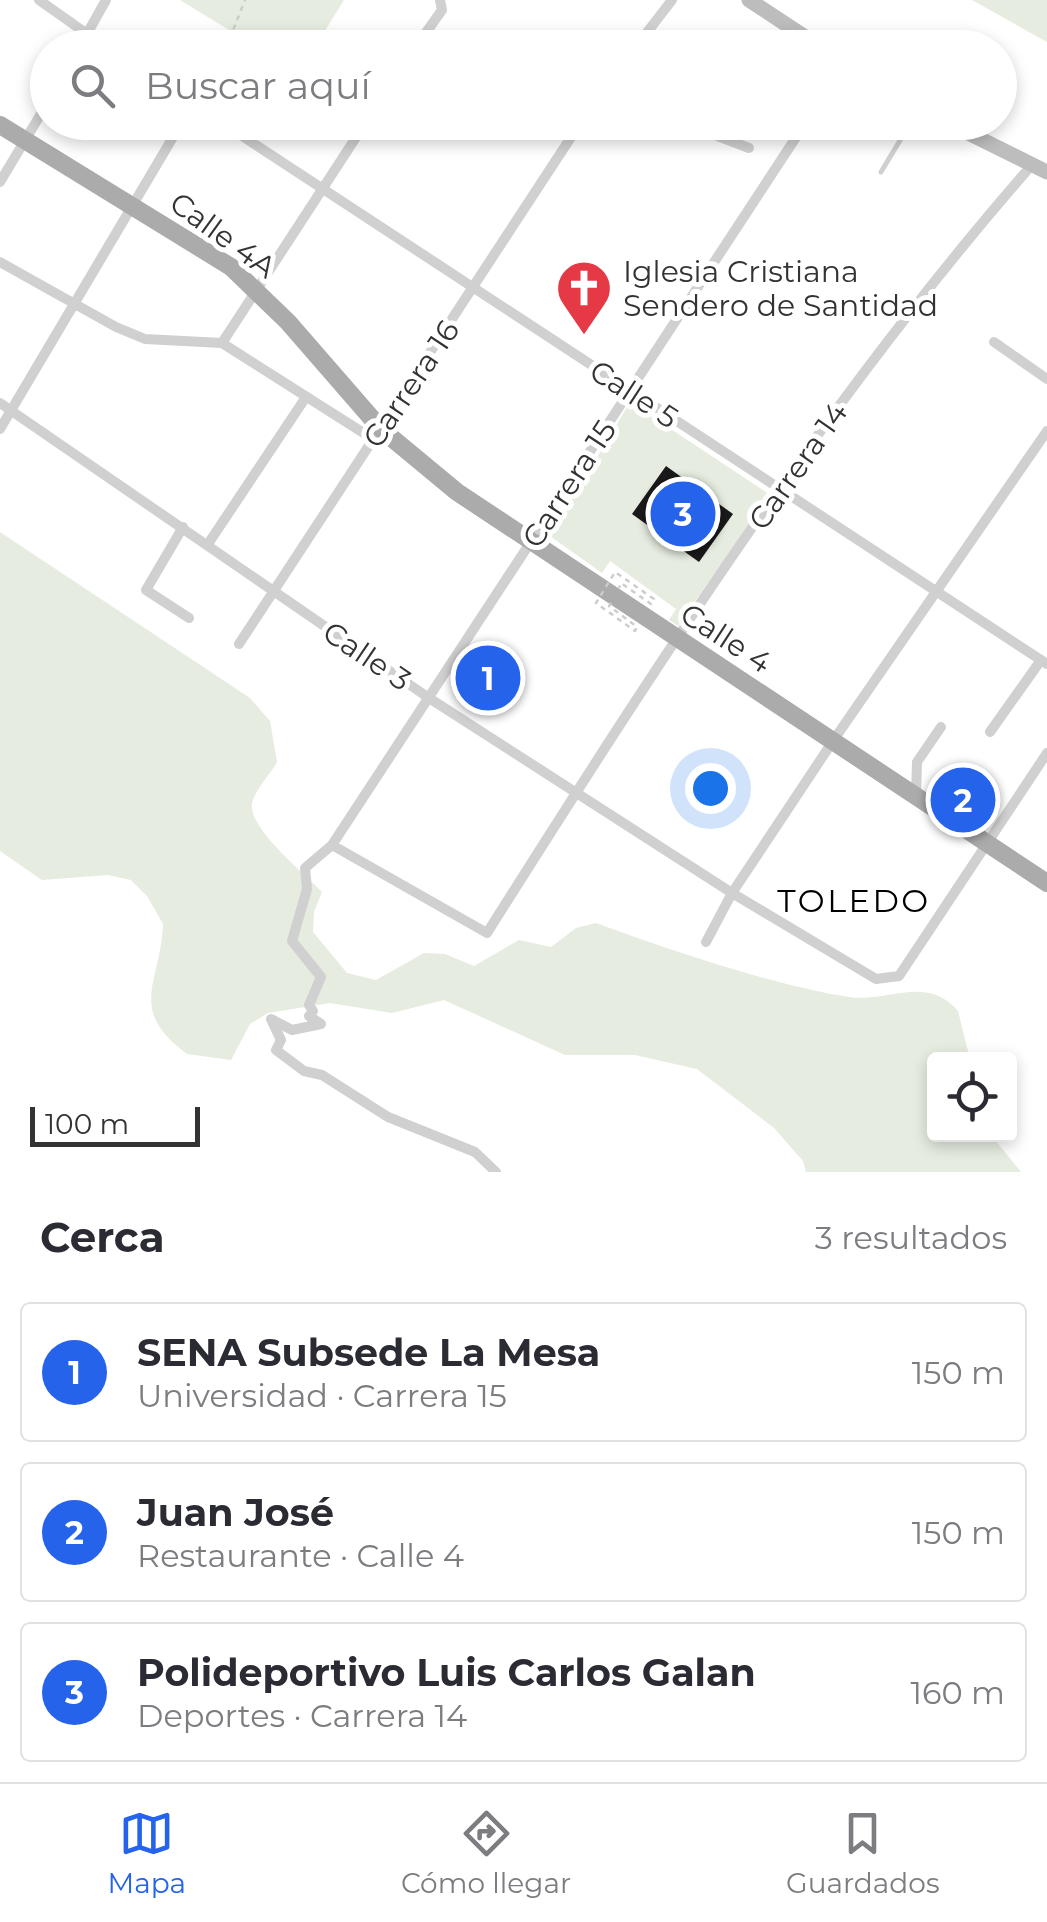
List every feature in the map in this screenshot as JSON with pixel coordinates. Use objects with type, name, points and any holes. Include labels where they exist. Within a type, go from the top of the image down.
[{"type":"main road","points":[[748,0],[794,30]]},
{"type":"main road","name":"Calle 4A","points":[[0,125],[255,287],[377,434]]},
{"type":"main road","points":[[982,140],[1039,169]]},
{"type":"main road","name":"Calle 4","points":[[377,434],[531,542],[1047,883]]},
{"type":"street","points":[[40,0],[81,30]]},
{"type":"street","points":[[89,30],[106,0]]},
{"type":"street","points":[[650,30],[672,0]]},
{"type":"street","points":[[426,30],[441,5]]},
{"type":"street","points":[[0,182],[30,132]]},
{"type":"street","points":[[0,429],[171,140]]},
{"type":"street","name":"Calle 5","points":[[248,140],[1044,662]]},
{"type":"street","points":[[222,343],[354,140]]},
{"type":"street","name":"Carrera 16","points":[[240,644],[570,140]]},
{"type":"street","points":[[728,140],[749,148]]},
{"type":"street","name":"Carrera 15","points":[[496,1172],[475,1152],[388,1117],[322,1075],[304,1071],[276,1050],[281,1040],[271,1019],[292,1030],[321,1024],[309,1016],[313,1011],[309,1006],[321,977],[292,941],[307,889],[308,862],[332,845],[794,140]]},
{"type":"street","name":"Carrera 14","points":[[332,845],[487,933],[678,639],[933,278],[1039,169]]},
{"type":"street","name":"Calle 4","points":[[0,262],[145,339],[222,343],[306,397],[377,434]]},
{"type":"street","points":[[994,342],[1047,379]]},
{"type":"street","points":[[208,544],[306,397]]},
{"type":"street","name":"Calle 3","points":[[0,403],[429,698],[732,893],[876,979],[900,976],[985,842]]},
{"type":"street","points":[[706,942],[732,893],[833,741],[1047,431]]},
{"type":"street","points":[[183,527],[146,590],[188,618]]},
{"type":"street","points":[[990,732],[1044,662]]},
{"type":"street","points":[[916,796],[918,762],[942,727]]},
{"type":"street","points":[[985,842],[1047,753]]},
{"type":"lane","points":[[881,172],[900,140]]},
{"type":"path","points":[[234,30],[246,0]]},
{"type":"path","points":[[611,602],[608,606],[637,627],[635,632],[596,603],[616,572],[654,598],[650,604],[621,584],[618,588]]},
{"type":"shaded area","points":[[180,0],[344,0],[325,30],[229,30]]},
{"type":"shaded area","points":[[972,0],[1047,0],[1047,42]]},
{"type":"shaded area","points":[[630,402],[769,494],[678,626],[669,620],[676,609],[610,561],[602,573],[550,536]]},
{"type":"shaded area","points":[[0,532],[250,698],[270,721],[277,762],[254,798],[253,814],[268,838],[322,892],[314,912],[313,932],[347,973],[376,980],[424,953],[445,954],[474,966],[519,940],[551,947],[576,928],[596,923],[721,966],[819,991],[864,998],[906,992],[933,994],[958,1011],[968,1052],[927,1052],[927,1142],[997,1142],[1021,1172],[806,1172],[803,1161],[774,1128],[697,1069],[635,1055],[565,1055],[444,1000],[392,1013],[330,1003],[268,1013],[250,1024],[231,1060],[187,1054],[168,1038],[152,1009],[163,924],[147,896],[131,880],[108,875],[42,880],[0,851]]},
{"type":"building","points":[[666,466],[733,514],[699,562],[632,514]]},
{"type":"place","name":"Iglesia Cristiana Sendero de Santidad","points":[[584,337]]},
{"type":"place","name":"Polideportivo Luis Carlos Galan","points":[[683,514]]},
{"type":"place","name":"SENA Subsede La Mesa","points":[[488,678]]},
{"type":"place","name":"Juan José","points":[[963,800]]},
{"type":"district","name":"TOLEDO","points":[[854,900]]}]
